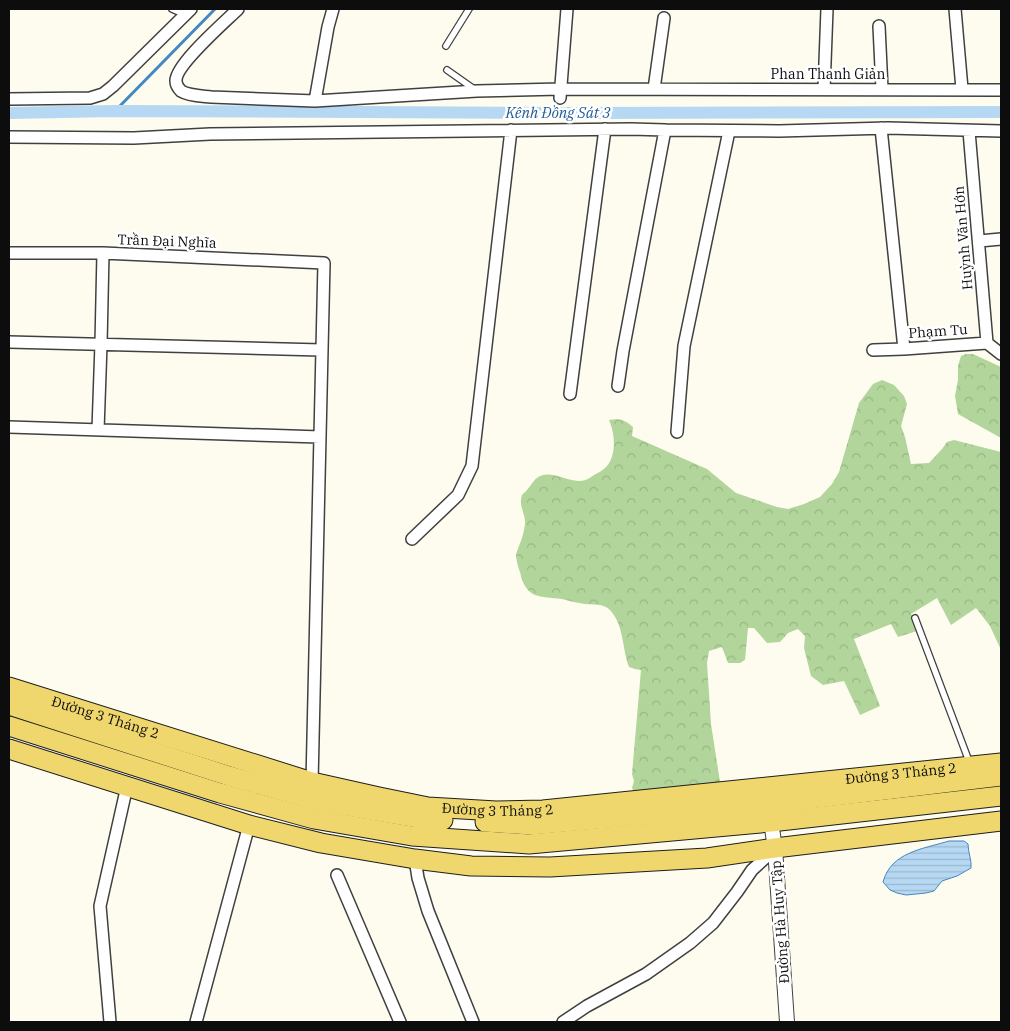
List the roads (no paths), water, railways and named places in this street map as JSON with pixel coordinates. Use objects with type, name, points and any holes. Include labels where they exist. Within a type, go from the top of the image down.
[{"type":"main road","name":"Đường 3 Tháng 2","points":[[9,687],[312,782],[428,806],[496,811],[1001,796]]},
{"type":"main road","name":"Đường 3 Tháng 2","points":[[9,705],[229,776],[322,802],[417,818],[531,826],[768,804],[1001,776]]},
{"type":"main road","name":"Đường 3 Tháng 2","points":[[9,726],[230,796],[314,819],[412,836],[529,844],[768,804],[971,766],[1001,763]]},
{"type":"main road","points":[[9,750],[249,825],[321,843],[415,859],[471,866],[550,867],[707,858],[1001,821]]},
{"type":"street","name":"Phan Thanh Giản","points":[[238,9],[189,58],[177,75],[177,85],[182,92],[195,95],[315,101],[477,91],[560,93],[654,90],[1001,90]]},
{"type":"street","points":[[315,101],[333,9]]},
{"type":"street","points":[[560,93],[567,9]]},
{"type":"street","points":[[824,89],[827,9]]},
{"type":"street","points":[[955,9],[962,89]]},
{"type":"street","points":[[9,99],[90,98],[103,94],[188,12]]},
{"type":"street","points":[[654,90],[664,18]]},
{"type":"street","points":[[879,26],[882,89]]},
{"type":"street","points":[[881,128],[904,349]]},
{"type":"street","points":[[9,137],[134,138],[210,134],[605,129],[779,131],[881,128],[1001,131]]},
{"type":"street","points":[[570,394],[605,129]]},
{"type":"street","points":[[412,539],[458,495],[472,466],[511,130]]},
{"type":"street","points":[[618,386],[665,130]]},
{"type":"street","points":[[677,432],[684,346],[729,130]]},
{"type":"street","name":"Huỳnh Văn Hớn","points":[[969,131],[987,343]]},
{"type":"street","points":[[979,240],[1001,239]]},
{"type":"street","name":"Trần Đại Nghĩa","points":[[9,253],[103,253],[324,263],[322,350]]},
{"type":"street","points":[[98,430],[103,253]]},
{"type":"street","points":[[9,342],[322,350],[312,782]]},
{"type":"street","name":"Phạm Tu","points":[[873,350],[987,343],[1001,354]]},
{"type":"street","points":[[9,427],[320,437]]},
{"type":"street","points":[[110,1022],[100,906],[127,786]]},
{"type":"street","name":"Đường Hà Huy Tập","points":[[768,804],[775,848],[787,1022]]},
{"type":"street","points":[[196,1022],[249,825]]},
{"type":"street","points":[[563,1022],[587,1006],[646,974],[690,943],[713,923],[752,870],[775,848]]},
{"type":"street","points":[[415,859],[418,878],[428,911],[472,1022]]},
{"type":"street","points":[[337,875],[400,1022]]},
{"type":"lane","points":[[172,9],[188,12]]},
{"type":"lane","points":[[446,46],[469,9]]},
{"type":"lane","points":[[448,70],[477,91]]},
{"type":"lane","points":[[915,618],[971,766]]},
{"type":"water","points":[[949,841],[964,841],[968,844],[971,868],[957,876],[942,881],[934,891],[926,893],[906,895],[897,893],[890,890],[883,882],[893,864],[909,853]]},
{"type":"waterway","points":[[115,111],[215,9]]},
{"type":"waterway","name":"Kênh Đồng Sát 3","points":[[9,113],[115,111],[1001,112]]}]
